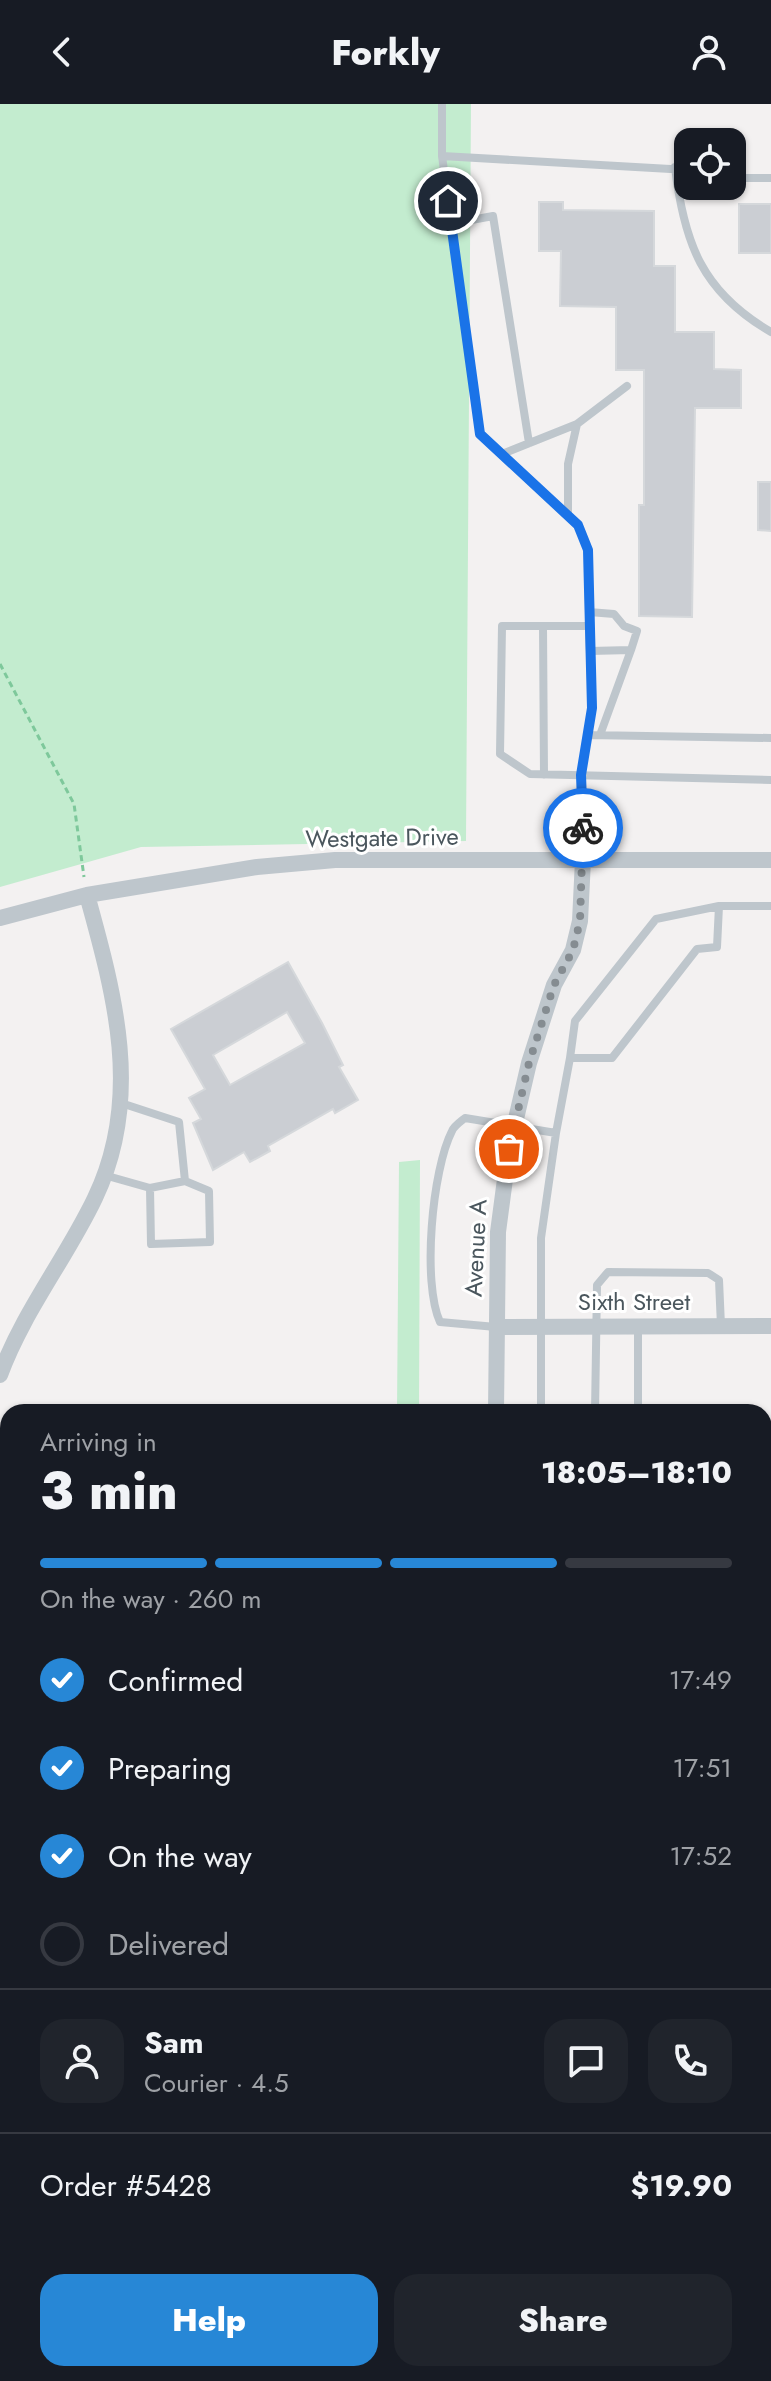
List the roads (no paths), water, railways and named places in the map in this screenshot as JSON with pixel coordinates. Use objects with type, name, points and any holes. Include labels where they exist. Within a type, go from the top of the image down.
[{"type":"street","name":"Westgate Drive","points":[[0,918],[87,895],[257,867],[335,860],[771,860]]},
{"type":"street","name":"Avenue A","points":[[496,1404],[498,1232],[514,1127],[529,1063],[550,998],[573,950],[580,921],[583,860]]},
{"type":"street","points":[[0,1375],[112,1157],[121,1103],[121,1036],[111,981],[87,895]]},
{"type":"street","name":"Sixth Street","points":[[496,1327],[771,1326]]},
{"type":"lane","points":[[442,104],[442,156],[480,434],[578,525],[588,550],[592,708],[581,775],[583,860]]},
{"type":"lane","points":[[442,156],[674,167]]},
{"type":"lane","points":[[746,178],[771,178]]},
{"type":"lane","points":[[679,200],[681,221],[705,273],[744,316],[771,332]]},
{"type":"lane","points":[[450,224],[493,216],[529,443]]},
{"type":"lane","points":[[502,454],[577,424],[627,386]]},
{"type":"lane","points":[[568,515],[568,464],[577,424]]},
{"type":"lane","points":[[589,612],[614,614],[624,626],[637,631],[600,735]]},
{"type":"lane","points":[[589,626],[502,626],[500,754],[530,774],[771,780]]},
{"type":"lane","points":[[543,626],[544,775]]},
{"type":"lane","points":[[590,651],[631,650]]},
{"type":"lane","points":[[588,735],[771,738]]},
{"type":"lane","points":[[570,1058],[612,1058],[697,949],[717,947],[719,906]]},
{"type":"lane","points":[[541,1404],[541,1238],[575,1021],[656,919],[719,906],[771,906]]},
{"type":"lane","points":[[121,1103],[179,1122],[185,1181]]},
{"type":"lane","points":[[496,1327],[440,1322],[434,1310],[433,1227],[440,1169],[452,1129],[465,1118],[556,1133]]},
{"type":"lane","points":[[104,1175],[150,1188],[185,1181],[209,1191],[210,1242],[151,1244],[150,1188]]},
{"type":"lane","points":[[595,1404],[597,1285],[608,1272],[708,1273],[719,1280],[721,1326]]},
{"type":"lane","points":[[638,1326],[638,1404]]}]
